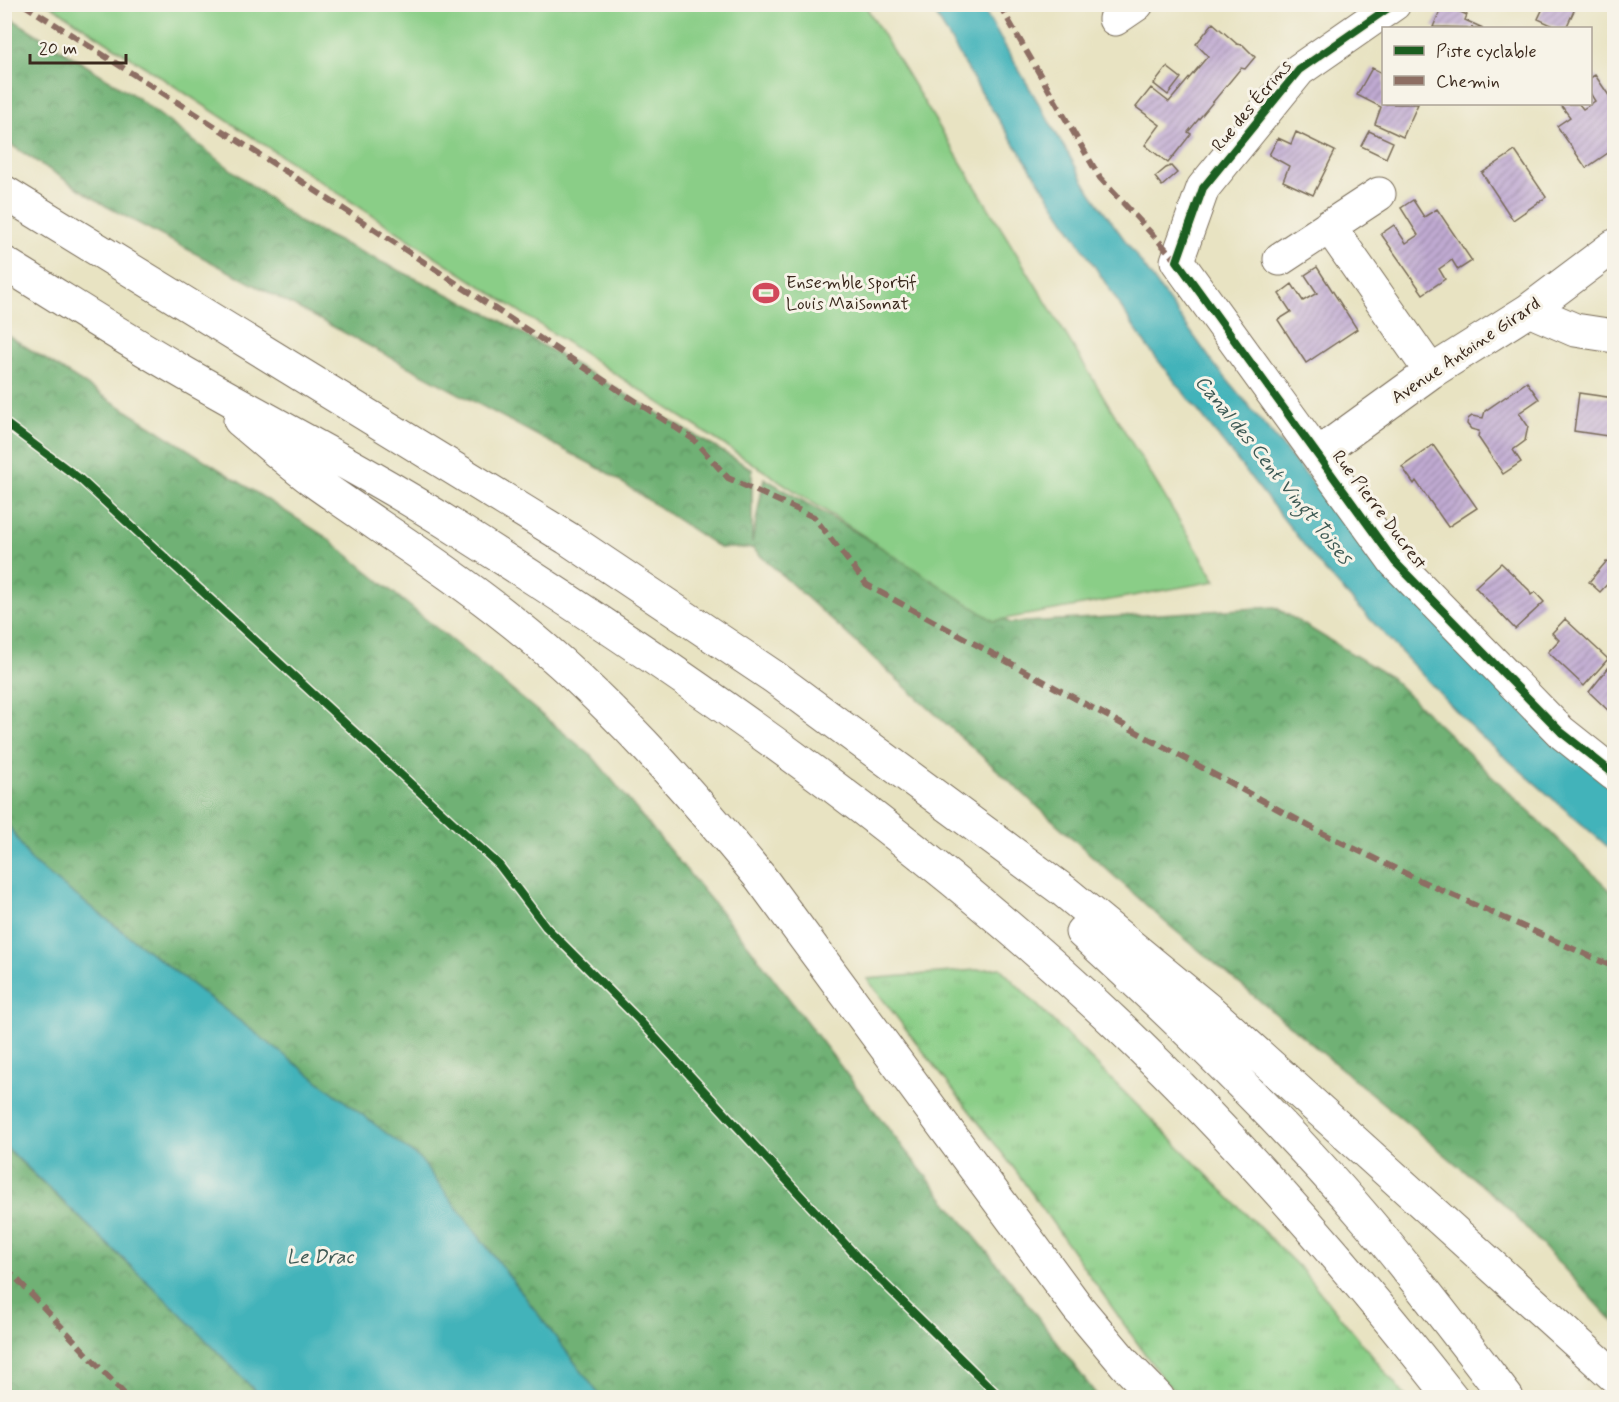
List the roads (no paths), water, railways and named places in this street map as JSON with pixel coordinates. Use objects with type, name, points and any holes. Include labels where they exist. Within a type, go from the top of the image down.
[{"type":"main road","name":"Rue des Écrins","points":[[1177,261],[1203,188],[1299,70],[1394,4]]},
{"type":"main road","points":[[4,192],[567,538],[774,677],[1064,891],[1211,1012],[1614,1376]]},
{"type":"main road","points":[[1280,259],[1379,194]]},
{"type":"main road","points":[[1329,226],[1431,372]]},
{"type":"main road","name":"Avenue Antoine Girard","points":[[1318,454],[1431,372],[1528,310],[1614,246]]},
{"type":"main road","name":"Rue Pierre Ducrest","points":[[1177,261],[1395,562],[1561,732],[1614,774]]},
{"type":"main road","points":[[4,263],[178,370],[342,459],[461,531],[638,647],[794,757],[898,836],[1018,935],[1122,1029],[1226,1133],[1291,1203],[1382,1309],[1452,1398]]},
{"type":"main road","points":[[1528,310],[1575,330],[1614,336]]},
{"type":"main road","points":[[178,370],[312,480],[419,552],[513,622],[569,669],[640,740],[707,813],[760,878],[1078,1308],[1125,1364],[1158,1398]]},
{"type":"main road","points":[[921,787],[1109,957],[1281,1125],[1366,1219],[1507,1398]]},
{"type":"water","name":"Canal des Cent Vingt Toises","points":[[930,5],[981,5],[1091,193],[1214,364],[1380,564],[1614,790],[1614,852],[1475,731],[1323,569],[1146,345],[984,97]]},
{"type":"water","name":"Le Drac","points":[[5,820],[32,862],[420,1159],[601,1397],[261,1397],[185,1318],[5,1146]]},
{"type":"place","name":"Ensemble sportif Louis Maisonnat","points":[[766,293]]}]
